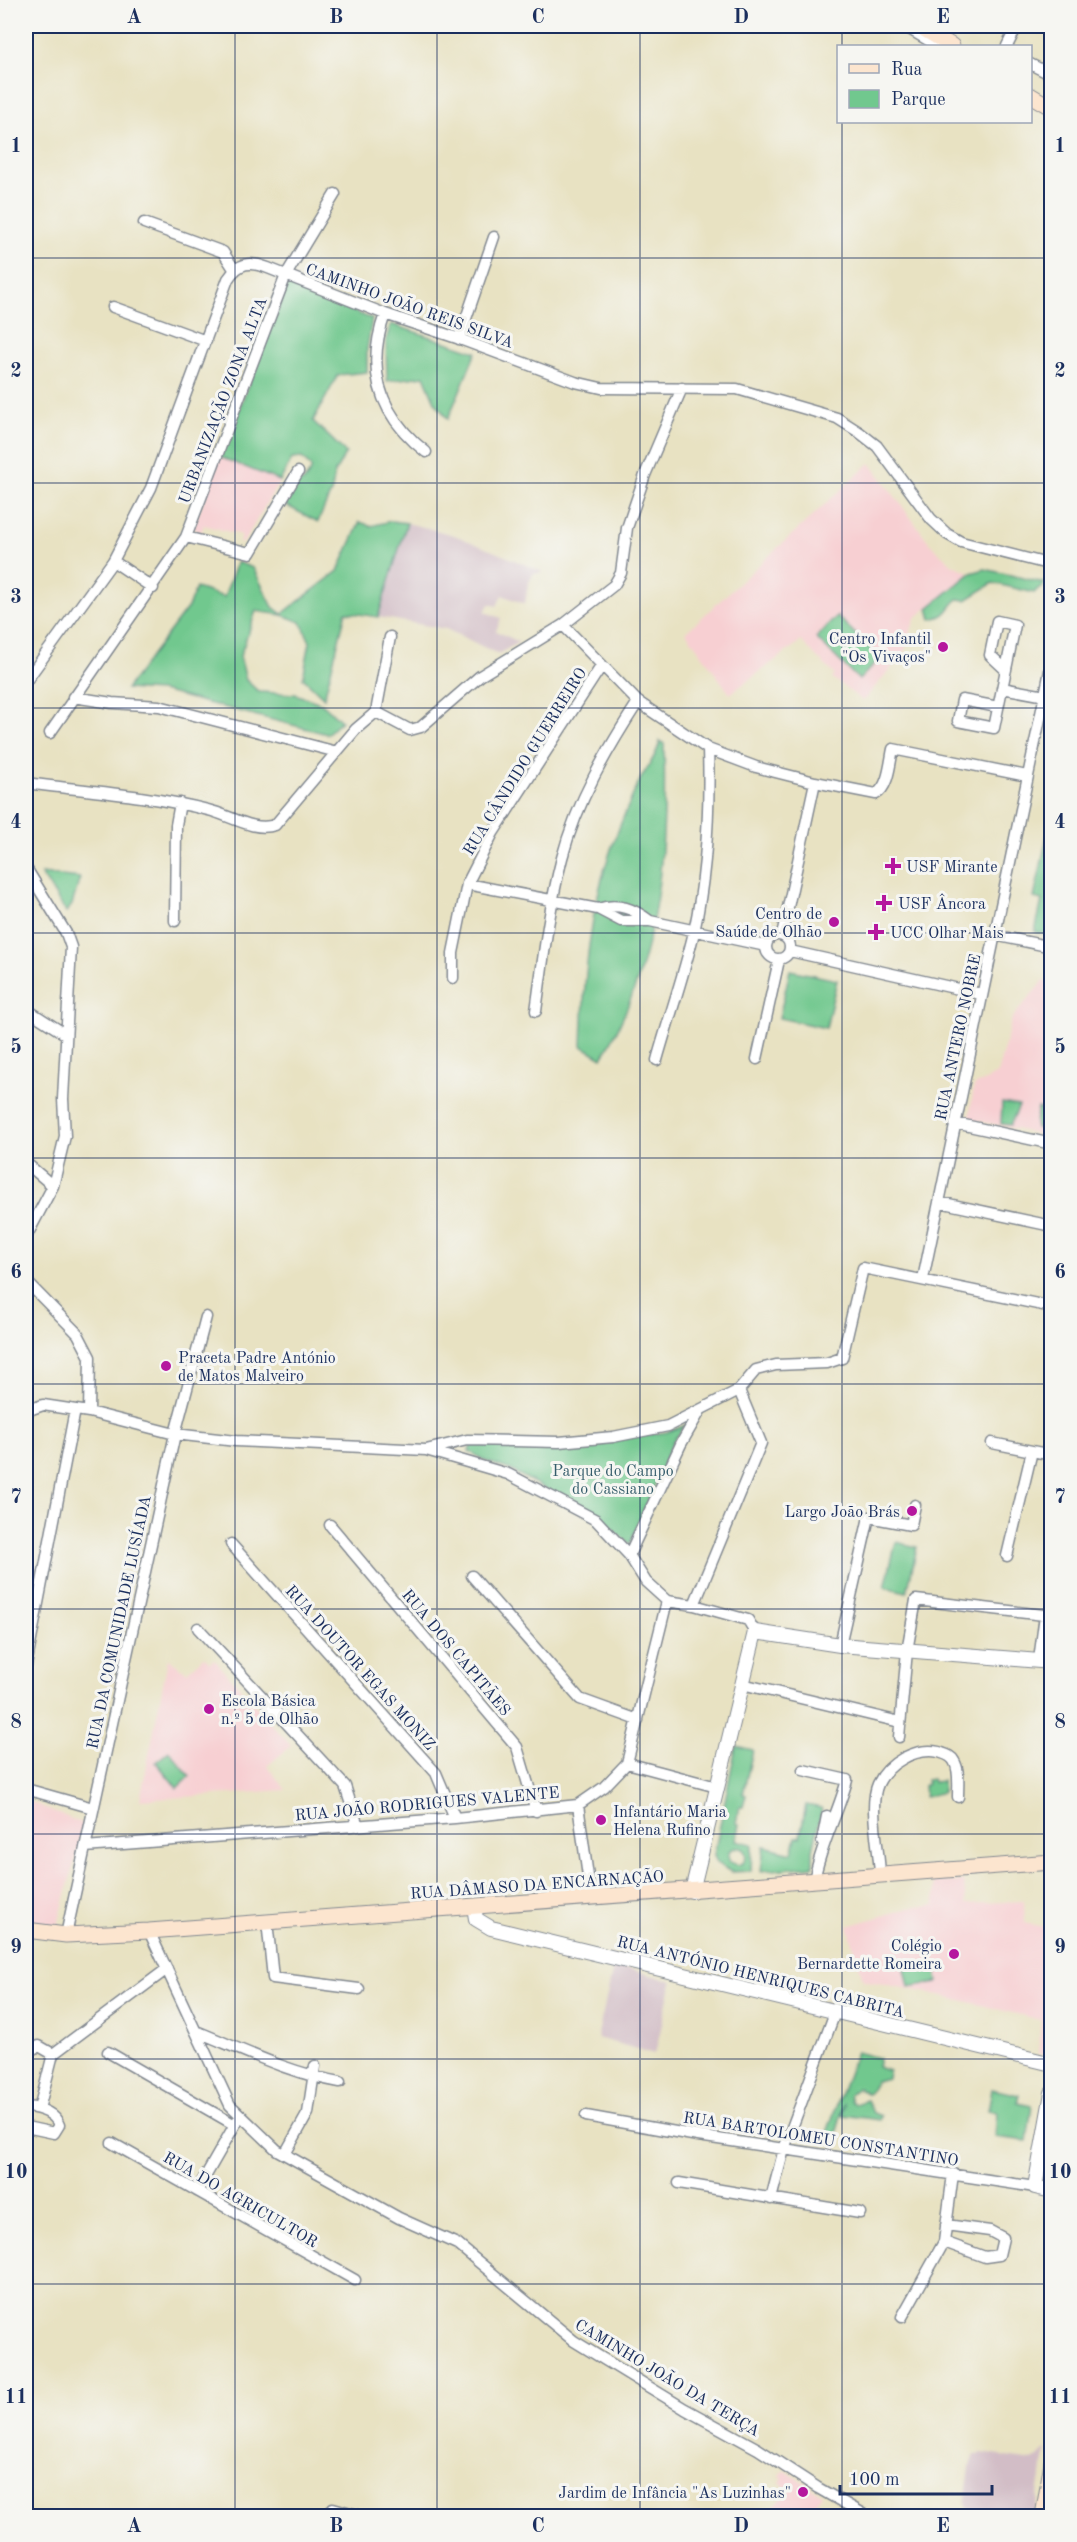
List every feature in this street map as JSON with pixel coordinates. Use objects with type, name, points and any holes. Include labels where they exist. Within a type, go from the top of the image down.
[{"type":"main road","points":[[919,26],[950,45]]},
{"type":"main road","points":[[1032,96],[1052,108]]},
{"type":"main road","name":"RUA DÂMASO DA ENCARNAÇÃO","points":[[26,1930],[66,1935],[149,1932],[267,1921],[692,1891],[1052,1862]]},
{"type":"main road","points":[[1043,2517],[1052,2462]]},
{"type":"street","points":[[904,26],[936,45]]},
{"type":"street","points":[[1008,45],[1017,26]]},
{"type":"street","points":[[1032,65],[1052,75]]},
{"type":"street","name":"URBANIZAÇÃO ZONA ALTA","points":[[50,733],[73,697],[153,588],[186,537],[286,275],[335,194]]},
{"type":"street","points":[[26,681],[113,561],[151,488],[224,288],[234,269],[223,252],[144,223]]},
{"type":"street","points":[[459,339],[494,237]]},
{"type":"street","name":"CAMINHO JOÃO REIS SILVA","points":[[234,269],[249,263],[286,275],[385,314],[575,382],[602,388],[737,389],[837,418],[877,446],[931,519],[946,534],[961,542],[1052,565]]},
{"type":"street","points":[[113,307],[206,341]]},
{"type":"street","points":[[385,314],[377,346],[376,374],[382,399],[400,427],[426,452]]},
{"type":"street","points":[[376,712],[410,730],[421,727],[480,676],[563,625],[614,585],[621,573],[631,517],[645,476],[682,388]]},
{"type":"street","points":[[186,537],[250,554],[298,472]]},
{"type":"street","points":[[113,561],[153,588]]},
{"type":"street","points":[[563,625],[638,702],[708,749],[756,767],[876,794],[882,791],[885,785],[893,749],[1027,776]]},
{"type":"street","points":[[26,783],[126,793],[219,812],[259,827],[275,825],[356,729],[376,712],[390,637]]},
{"type":"street","name":"RUA ANTERO NOBRE","points":[[923,1279],[1027,776],[1048,696],[1052,661]]},
{"type":"street","name":"RUA CÂNDIDO GUERREIRO","points":[[453,978],[453,953],[467,884],[493,833],[602,665]]},
{"type":"street","points":[[998,707],[1006,670]]},
{"type":"street","points":[[1002,688],[1048,696]]},
{"type":"street","points":[[73,697],[100,702],[159,706],[337,752]]},
{"type":"street","points":[[536,1011],[552,899],[562,855],[585,795],[610,746],[638,702]]},
{"type":"street","points":[[657,1060],[694,931],[702,891],[710,800],[708,749]]},
{"type":"street","points":[[782,935],[815,782]]},
{"type":"street","points":[[175,921],[176,825],[180,803]]},
{"type":"street","points":[[26,868],[66,933],[70,947],[63,1099],[65,1136],[61,1162],[53,1186],[26,1237]]},
{"type":"street","points":[[467,884],[598,909],[607,906],[626,907],[650,921],[766,946]]},
{"type":"street","points":[[782,935],[788,940],[790,951],[786,957],[779,960],[771,957],[766,946],[773,936],[782,935]]},
{"type":"street","points":[[993,935],[1052,947]]},
{"type":"street","points":[[790,951],[981,994]]},
{"type":"street","points":[[757,1059],[779,960]]},
{"type":"street","points":[[26,1009],[65,1034]]},
{"type":"street","points":[[955,1123],[1052,1144]]},
{"type":"street","points":[[26,1163],[53,1186]]},
{"type":"street","points":[[939,1202],[1052,1226]]},
{"type":"street","points":[[426,1450],[467,1440],[559,1442],[613,1437],[668,1426],[739,1390],[756,1370],[776,1365],[827,1363],[842,1358],[863,1268],[1052,1307]]},
{"type":"street","points":[[26,1281],[78,1334],[90,1357],[89,1412]]},
{"type":"street","name":"RUA DA COMUNIDADE LUSÍADA","points":[[66,1935],[175,1434],[206,1317]]},
{"type":"street","points":[[694,1605],[761,1443],[739,1390]]},
{"type":"street","points":[[26,1411],[43,1405],[89,1412],[175,1434],[265,1442],[426,1450],[517,1478],[596,1520],[629,1556],[646,1582],[667,1601],[694,1605],[748,1620],[755,1632],[692,1891]]},
{"type":"street","points":[[26,1666],[28,1644],[75,1410]]},
{"type":"street","points":[[629,1556],[681,1444],[700,1411]]},
{"type":"street","points":[[992,1443],[1052,1455]]},
{"type":"street","points":[[1007,1556],[1032,1452]]},
{"type":"street","points":[[840,1645],[869,1517],[910,1525],[915,1504]]},
{"type":"street","name":"RUA DOS CAPITÃES","points":[[330,1525],[517,1747],[536,1811]]},
{"type":"street","name":"RUA DOUTOR EGAS MONIZ","points":[[231,1544],[436,1773],[455,1818]]},
{"type":"street","points":[[472,1576],[580,1699],[639,1720]]},
{"type":"street","points":[[755,1632],[840,1645],[908,1651],[1045,1661],[1048,1616],[916,1600],[908,1651],[899,1737]]},
{"type":"street","name":"RUA JOÃO RODRIGUES VALENTE","points":[[85,1847],[536,1811],[578,1804],[604,1786],[627,1763],[667,1601]]},
{"type":"street","points":[[198,1628],[345,1786],[358,1826]]},
{"type":"street","points":[[742,1684],[900,1722]]},
{"type":"street","points":[[880,1876],[875,1794],[878,1784],[892,1767],[903,1758],[918,1752],[934,1751],[948,1755],[954,1761],[958,1772],[958,1797]]},
{"type":"street","points":[[627,1763],[717,1787]]},
{"type":"street","points":[[803,1770],[847,1780],[840,1809],[822,1853],[814,1881]]},
{"type":"street","points":[[26,1789],[93,1808]]},
{"type":"street","points":[[578,1804],[591,1898]]},
{"type":"street","points":[[822,1853],[827,1816]]},
{"type":"street","name":"RUA ANTÓNIO HENRIQUES CABRITA","points":[[474,1906],[477,1919],[491,1928],[1052,2064]]},
{"type":"street","points":[[267,1921],[273,1978],[359,1989]]},
{"type":"street","name":"CAMINHO JOÃO DA TERÇA","points":[[149,1932],[238,2120],[277,2150],[399,2218],[457,2244],[574,2341],[685,2409],[758,2449],[867,2517]]},
{"type":"street","points":[[39,2109],[53,2054],[166,1969]]},
{"type":"street","points":[[771,2199],[784,2149],[836,2010]]},
{"type":"street","points":[[196,2031],[314,2078],[340,2082]]},
{"type":"street","points":[[26,2052],[39,2046],[53,2054]]},
{"type":"street","points":[[108,2052],[238,2120],[198,2191]]},
{"type":"street","points":[[285,2154],[308,2113],[315,2066]]},
{"type":"street","points":[[1035,2187],[1052,2093]]},
{"type":"street","points":[[26,2107],[39,2109],[56,2117],[59,2125],[54,2133],[26,2127]]},
{"type":"street","name":"RUA BARTOLOMEU CONSTANTINO","points":[[586,2116],[1052,2191]]},
{"type":"street","name":"RUA DO AGRICULTOR","points":[[112,2143],[355,2280]]},
{"type":"street","points":[[902,2317],[944,2242],[953,2174]]},
{"type":"street","points":[[678,2183],[860,2213]]},
{"type":"street","points":[[944,2242],[985,2257],[999,2255],[1003,2238],[990,2230],[946,2225]]},
{"type":"street","points":[[329,2517],[333,2508],[361,2517]]},
{"type":"shaded area","points":[[220,457],[280,481],[243,543],[239,543],[241,535],[204,525],[201,533],[193,528]]},
{"type":"shaded area","points":[[870,463],[932,546],[953,565],[971,573],[915,618],[904,653],[863,701],[832,678],[835,675],[801,641],[730,694],[686,632]]},
{"type":"shaded area","points":[[407,523],[454,535],[543,572],[533,574],[528,585],[525,604],[502,595],[497,606],[489,604],[485,612],[501,618],[496,631],[519,642],[498,654],[446,629],[378,617]]},
{"type":"shaded area","points":[[1043,981],[1051,983],[1051,1137],[969,1119],[974,1086],[997,1074],[1012,1018]]},
{"type":"shaded area","name":"Escola Básica n.º 5 de Olhão","points":[[204,1657],[210,1663],[214,1659],[291,1746],[267,1766],[286,1790],[140,1800],[168,1659],[187,1672]]},
{"type":"shaded area","points":[[26,1800],[84,1824],[58,1925],[26,1921]]},
{"type":"shaded area","name":"Colégio Bernardette Romeira","points":[[934,1882],[964,1882],[966,1904],[1024,1901],[1025,1923],[1051,1928],[1052,1995],[1045,2054],[1038,2054],[1041,2020],[944,1996],[863,1980],[848,1926],[909,1908],[935,1905]]},
{"type":"shaded area","points":[[614,1965],[672,1981],[655,2054],[597,2038]]},
{"type":"shaded area","points":[[1046,2449],[1034,2516],[981,2516],[966,2507],[971,2462],[975,2455],[982,2453],[1032,2461]]},
{"type":"shaded area","name":"Jardim de Infância \"As Luzinhas\"","points":[[784,2470],[822,2494],[804,2516],[765,2516],[788,2489],[780,2483]]},
{"type":"green space","points":[[288,284],[372,319],[367,349],[367,372],[338,375],[313,421],[346,453],[335,472],[332,490],[318,522],[285,505],[297,483],[303,482],[311,471],[311,467],[302,458],[292,459],[280,481],[220,457]]},
{"type":"green space","points":[[391,324],[476,352],[448,419],[435,402],[424,376],[387,381],[386,340]]},
{"type":"green space","points":[[391,521],[407,523],[378,617],[346,612],[324,698],[303,678],[310,642],[301,622],[282,615],[256,611],[240,656],[246,680],[259,692],[295,694],[323,704],[341,721],[327,734],[161,691],[126,689],[188,607],[196,588],[224,597],[237,562],[253,568],[273,607],[282,614],[338,571],[360,522],[371,526]]},
{"type":"green space","points":[[985,569],[1044,583],[1042,588],[1034,593],[993,583],[966,600],[958,599],[945,613],[931,619],[928,608],[971,573]]},
{"type":"green space","points":[[837,616],[880,658],[859,680],[816,638]]},
{"type":"green space","points":[[660,741],[664,744],[665,784],[664,825],[656,906],[636,984],[621,1022],[602,1058],[582,1046],[586,970],[593,920],[612,846],[635,790],[654,757]]},
{"type":"green space","points":[[1051,819],[1052,936],[1035,932],[1042,900],[1034,898]]},
{"type":"green space","points":[[41,874],[80,878],[72,905],[66,912]]},
{"type":"green space","points":[[790,970],[837,980],[826,1028],[779,1018]]},
{"type":"green space","points":[[1002,1103],[1019,1106],[1010,1125],[1001,1124]]},
{"type":"green space","points":[[1038,1108],[1051,1111],[1051,1132],[1036,1128]]},
{"type":"green space","name":"Parque do Campo do Cassiano","points":[[686,1425],[673,1441],[630,1544],[598,1518],[511,1470],[485,1461],[469,1451],[471,1445],[559,1446],[667,1432]]},
{"type":"green space","points":[[896,1542],[917,1547],[907,1592],[885,1587]]},
{"type":"green space","points":[[736,1746],[753,1750],[743,1794],[746,1795],[743,1807],[739,1807],[736,1823],[739,1824],[736,1840],[752,1844],[751,1871],[731,1872],[717,1863],[714,1855]],"holes":[[[738,1847],[744,1850],[746,1856],[743,1863],[738,1865],[730,1862],[728,1856],[730,1850]]]},
{"type":"green space","points":[[169,1751],[190,1776],[177,1788],[156,1762]]},
{"type":"green space","points":[[932,1779],[933,1782],[942,1781],[943,1792],[925,1797],[924,1785],[927,1784],[926,1780]]},
{"type":"green space","points":[[806,1805],[822,1808],[813,1850],[813,1866],[761,1871],[764,1846],[792,1853],[796,1837],[800,1837]]},
{"type":"green space","points":[[935,1964],[938,1982],[909,1987],[905,1969]]},
{"type":"green space","points":[[856,2052],[879,2058],[877,2067],[889,2071],[888,2078],[876,2081],[868,2094],[858,2088],[849,2094],[851,2101],[855,2104],[867,2100],[873,2113],[881,2116],[880,2120],[843,2115],[844,2103],[835,2139],[825,2138]]},
{"type":"green space","points":[[992,2089],[1019,2095],[1017,2102],[1032,2105],[1027,2141],[995,2137],[997,2112],[988,2110]]},
{"type":"place","name":"Centro Infantil \"Os Vivaços\"","points":[[943,647]]},
{"type":"place","name":"USF Mirante","points":[[893,866]]},
{"type":"place","name":"USF Âncora","points":[[884,903]]},
{"type":"place","name":"Centro de Saúde de Olhão","points":[[834,922]]},
{"type":"place","name":"UCC Olhar Mais","points":[[876,932]]},
{"type":"place","name":"Praceta Padre António de Matos Malveiro","points":[[166,1366]]},
{"type":"place","name":"Largo João Brás","points":[[912,1511]]},
{"type":"place","name":"Escola Básica n.º 5 de Olhão","points":[[209,1709]]},
{"type":"place","name":"Infantário Maria Helena Rufino","points":[[601,1820]]},
{"type":"place","name":"Colégio Bernardette Romeira","points":[[954,1954]]},
{"type":"place","name":"Jardim de Infância \"As Luzinhas\"","points":[[803,2492]]}]
